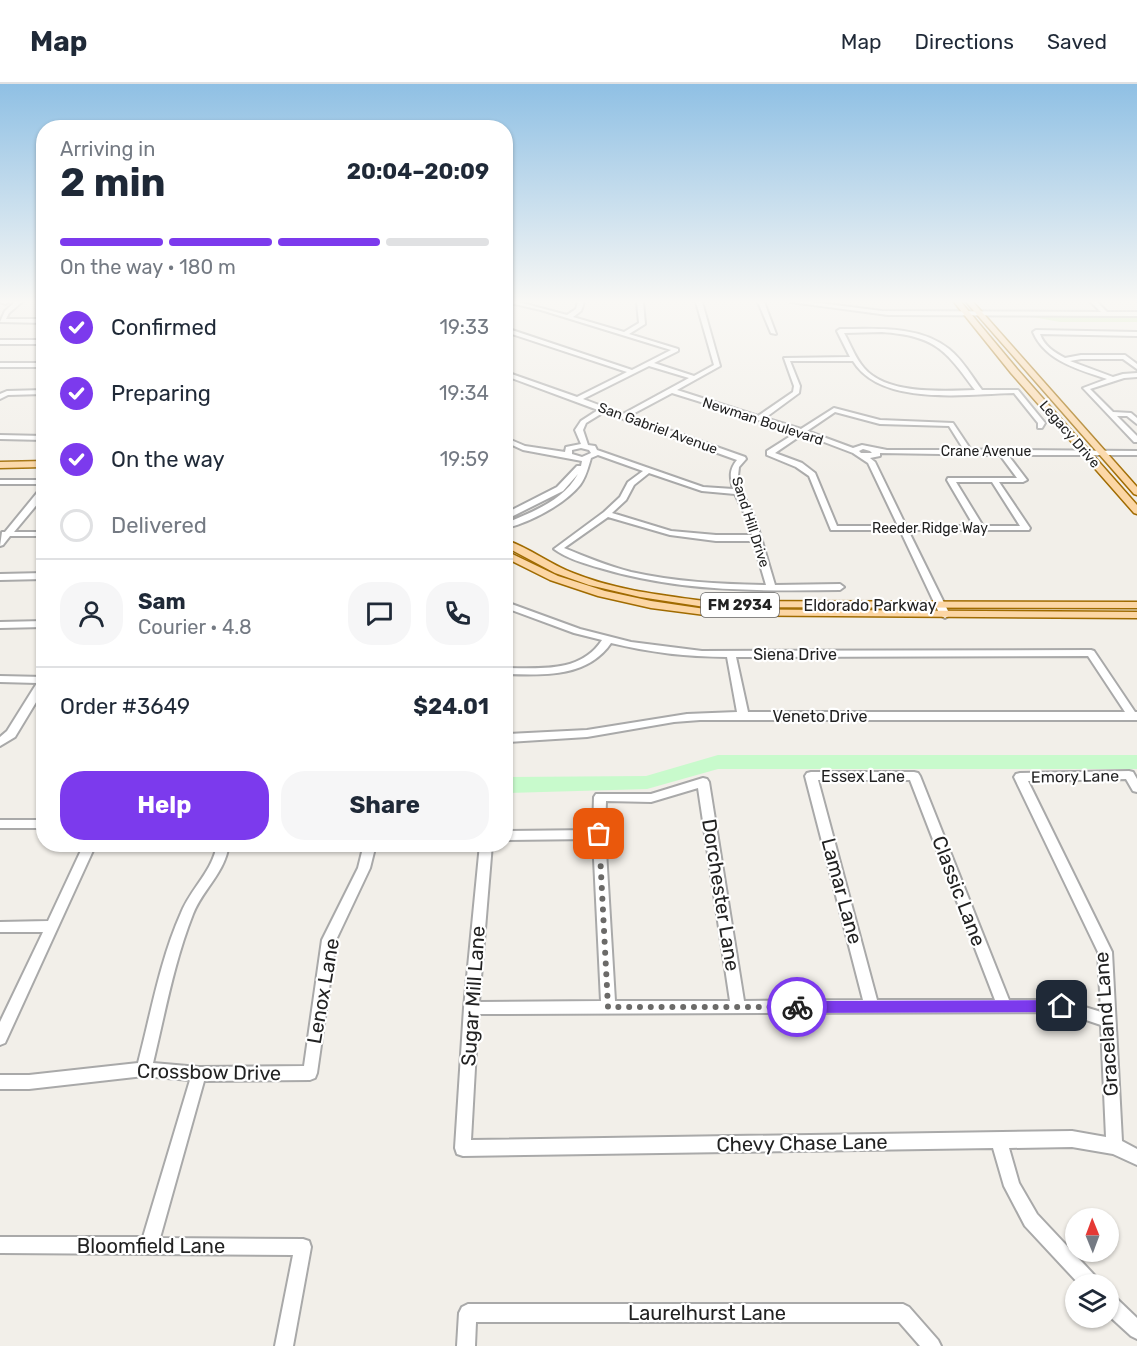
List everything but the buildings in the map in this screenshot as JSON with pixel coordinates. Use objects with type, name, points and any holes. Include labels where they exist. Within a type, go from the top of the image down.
[{"type":"main road","name":"Legacy Drive","points":[[1007,361],[1137,511]]},
{"type":"main road","name":"Legacy Drive","points":[[1020,361],[1137,492]]},
{"type":"main road","points":[[0,465],[36,464]]},
{"type":"main road","points":[[0,470],[36,470]]},
{"type":"main road","name":"Eldorado Parkway","points":[[513,546],[576,578],[672,600],[736,605],[1137,615]]},
{"type":"main road","name":"Eldorado Parkway","points":[[513,558],[551,578],[586,591],[670,608],[738,614],[1137,605]]},
{"type":"street","points":[[592,361],[629,373]]},
{"type":"street","points":[[578,399],[655,361]]},
{"type":"street","points":[[624,416],[717,366],[716,361]]},
{"type":"street","points":[[761,417],[792,397],[797,391],[797,384],[787,361]]},
{"type":"street","points":[[857,361],[864,373],[877,381],[901,388],[1016,391],[1042,423],[1040,427]]},
{"type":"street","points":[[956,361],[979,391]]},
{"type":"street","points":[[1067,361],[1113,379]]},
{"type":"street","points":[[649,364],[695,378]]},
{"type":"street","points":[[0,365],[36,365]]},
{"type":"street","points":[[1137,375],[1086,386],[1137,440]]},
{"type":"street","name":"San Gabriel Avenue","points":[[513,376],[742,459]]},
{"type":"street","name":"Newman Boulevard","points":[[679,387],[858,451]]},
{"type":"street","name":"Newman Boulevard","points":[[672,391],[761,417]]},
{"type":"street","points":[[0,398],[7,393],[36,392]]},
{"type":"street","points":[[590,456],[583,446],[579,430],[583,422],[604,409]]},
{"type":"street","points":[[802,431],[834,410],[879,422],[951,424],[969,452]]},
{"type":"street","points":[[1112,414],[1129,414],[1137,422]]},
{"type":"street","name":"Reeder Ridge Way","points":[[802,431],[770,453],[800,465],[812,475],[834,528],[1026,528],[994,480]]},
{"type":"street","points":[[0,437],[36,437]]},
{"type":"street","points":[[513,443],[523,448],[546,452],[617,459],[702,489],[738,492]]},
{"type":"street","points":[[568,454],[569,449],[583,446]]},
{"type":"street","points":[[858,451],[873,456],[903,528],[943,610]]},
{"type":"street","points":[[858,451],[873,456]]},
{"type":"street","points":[[980,528],[951,480],[1023,480],[1001,451]]},
{"type":"street","name":"Crane Avenue","points":[[873,456],[887,452],[1137,451]]},
{"type":"street","points":[[513,513],[566,483],[590,456]]},
{"type":"street","points":[[513,523],[568,495],[579,480],[590,456]]},
{"type":"street","name":"Sand Hill Drive","points":[[742,459],[735,467],[734,476],[738,492],[752,521],[771,587]]},
{"type":"street","points":[[650,470],[631,484],[623,498],[607,514],[558,549],[626,575],[664,582],[705,586],[840,586]]},
{"type":"street","points":[[0,482],[36,482]]},
{"type":"street","points":[[0,543],[4,534],[36,499]]},
{"type":"street","points":[[539,500],[551,504]]},
{"type":"street","points":[[521,509],[532,515]]},
{"type":"street","points":[[607,514],[670,533],[716,538],[756,538]]},
{"type":"street","points":[[4,534],[36,534]]},
{"type":"street","points":[[0,577],[36,576]]},
{"type":"street","name":"Siena Drive","points":[[513,608],[537,618],[608,639],[665,650],[731,654],[1091,653],[1135,716]]},
{"type":"street","points":[[0,625],[36,624]]},
{"type":"street","points":[[513,671],[565,668],[582,663],[597,654],[608,639]]},
{"type":"street","points":[[731,654],[743,716]]},
{"type":"street","points":[[0,679],[36,680]]},
{"type":"street","points":[[2,741],[11,734],[36,690]]},
{"type":"street","name":"Veneto Drive","points":[[513,738],[596,733],[672,718],[1135,716]]},
{"type":"street","name":"Emory Lane","points":[[1020,777],[1129,775],[1137,788]]},
{"type":"street","name":"Essex Lane","points":[[811,776],[914,776]]},
{"type":"street","name":"Lamar Lane","points":[[811,776],[872,1007]]},
{"type":"street","name":"Classic Lane","points":[[914,776],[1004,1006]]},
{"type":"street","name":"Graceland Lane","points":[[1020,777],[1105,952],[1114,1146]]},
{"type":"street","name":"Dorchester Lane","points":[[599,834],[600,797],[651,798],[703,782],[738,1007]]},
{"type":"street","points":[[0,824],[36,824]]},
{"type":"street","points":[[513,835],[599,834],[608,1007]]},
{"type":"street","points":[[0,1038],[86,852]]},
{"type":"street","points":[[144,1069],[188,910],[212,876],[220,852]]},
{"type":"street","name":"Lenox Lane","points":[[310,1073],[329,940],[364,868],[368,852]]},
{"type":"street","name":"Sugar Mill Lane","points":[[464,1148],[471,1008],[485,852]]},
{"type":"street","points":[[0,927],[52,926]]},
{"type":"street","points":[[471,1008],[1062,1006],[1107,1020]]},
{"type":"street","name":"Crossbow Drive","points":[[0,1082],[29,1082],[144,1069],[199,1074],[310,1073]]},
{"type":"street","points":[[149,1246],[199,1074]]},
{"type":"street","name":"Chevy Chase Lane","points":[[464,1148],[1072,1139],[1114,1146],[1137,1157]]},
{"type":"street","points":[[999,1140],[1012,1186],[1031,1220],[1082,1274]]},
{"type":"street","name":"Bloomfield Lane","points":[[0,1245],[303,1247],[284,1346]]},
{"type":"street","name":"Laurelhurst Lane","points":[[466,1346],[468,1313],[903,1313],[932,1346]]},
{"type":"street","points":[[1119,1313],[1137,1330]]},
{"type":"green space","points":[[718,755],[1137,755],[1137,769],[718,769],[647,789],[513,793],[513,777],[646,776]]},
{"type":"way so far","points":[[599,834],[608,1007],[797,1007]]},
{"type":"route","points":[[797,1007],[1062,1006]]}]
